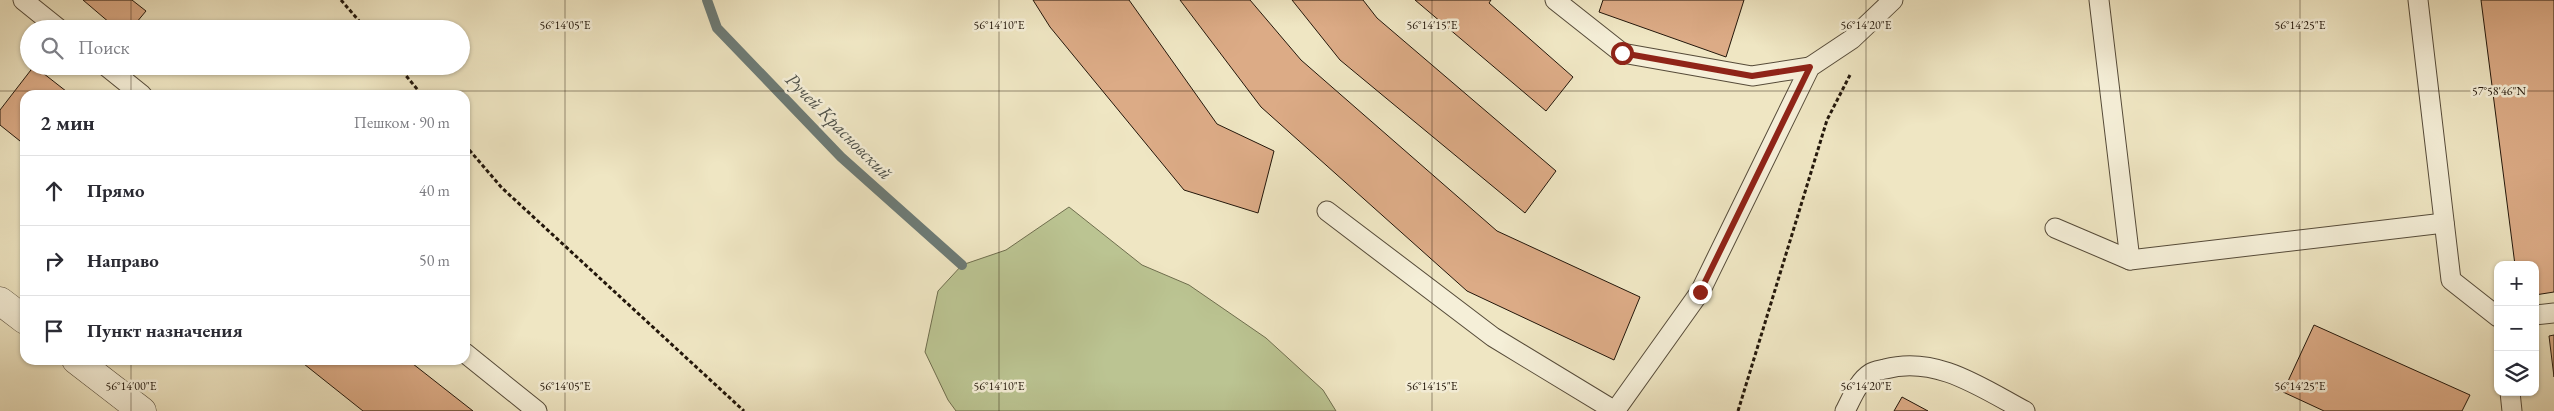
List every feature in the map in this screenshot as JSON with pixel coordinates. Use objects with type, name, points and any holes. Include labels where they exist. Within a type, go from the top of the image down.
[{"type":"street","points":[[0,301],[20,316]]},
{"type":"street","points":[[82,365],[142,411]]},
{"type":"lane","points":[[23,0],[48,20]]},
{"type":"lane","points":[[1555,0],[1622,53],[1752,76],[1810,67],[1852,39],[1892,0]]},
{"type":"lane","points":[[2099,0],[2130,260]]},
{"type":"lane","points":[[2418,0],[2451,280],[2494,314]]},
{"type":"lane","points":[[1327,211],[1493,337],[1615,411],[1700,292],[1810,67]]},
{"type":"lane","points":[[117,75],[136,90]]},
{"type":"lane","points":[[2055,228],[2130,260],[2444,222]]},
{"type":"lane","points":[[2539,314],[2554,312]]},
{"type":"lane","points":[[470,357],[538,411]]},
{"type":"lane","points":[[1845,411],[1858,386],[1871,372],[1895,366],[1942,369],[1964,378],[2025,411]]},
{"type":"lane","points":[[2510,396],[2512,411]]},
{"type":"path","points":[[341,0],[358,20]]},
{"type":"path","points":[[405,75],[418,90]]},
{"type":"path","points":[[1738,411],[1827,120]]},
{"type":"path","points":[[470,151],[502,188],[744,411]]},
{"type":"green space","points":[[1069,207],[1142,265],[1189,285],[1266,338],[1323,390],[1336,411],[956,411],[948,400],[925,352],[938,291],[962,265],[1006,250]]},
{"type":"building","points":[[83,0],[132,0],[146,11],[138,20],[106,20]]},
{"type":"building","points":[[1033,0],[1129,0],[1217,124],[1274,151],[1258,213],[1184,190],[1050,27]]},
{"type":"building","points":[[1180,0],[1250,0],[1301,60],[1497,231],[1640,297],[1614,360],[1467,291],[1261,107]]},
{"type":"building","points":[[1292,0],[1363,0],[1377,18],[1556,171],[1525,213],[1340,60]]},
{"type":"building","points":[[1415,0],[1491,0],[1489,3],[1573,77],[1546,111]]},
{"type":"building","points":[[1603,0],[1744,0],[1726,57],[1599,12]]},
{"type":"building","points":[[2481,0],[2554,0],[2554,292],[2539,294],[2539,261],[2514,261]]},
{"type":"building","points":[[27,75],[45,75],[65,90],[20,90],[20,141],[0,125],[0,110]]},
{"type":"building","points":[[2314,325],[2470,395],[2462,411],[2324,411],[2283,392]]},
{"type":"building","points":[[2554,335],[2554,377],[2549,336]]},
{"type":"building","points":[[305,365],[414,365],[473,411],[363,411]]},
{"type":"building","points":[[1902,397],[1928,411],[1894,411]]},
{"type":"waterway","name":"Ручей Красновский","points":[[707,0],[717,28],[841,157],[962,265]]},
{"type":"route","points":[[1622,53],[1752,76],[1810,67],[1700,292]]}]
